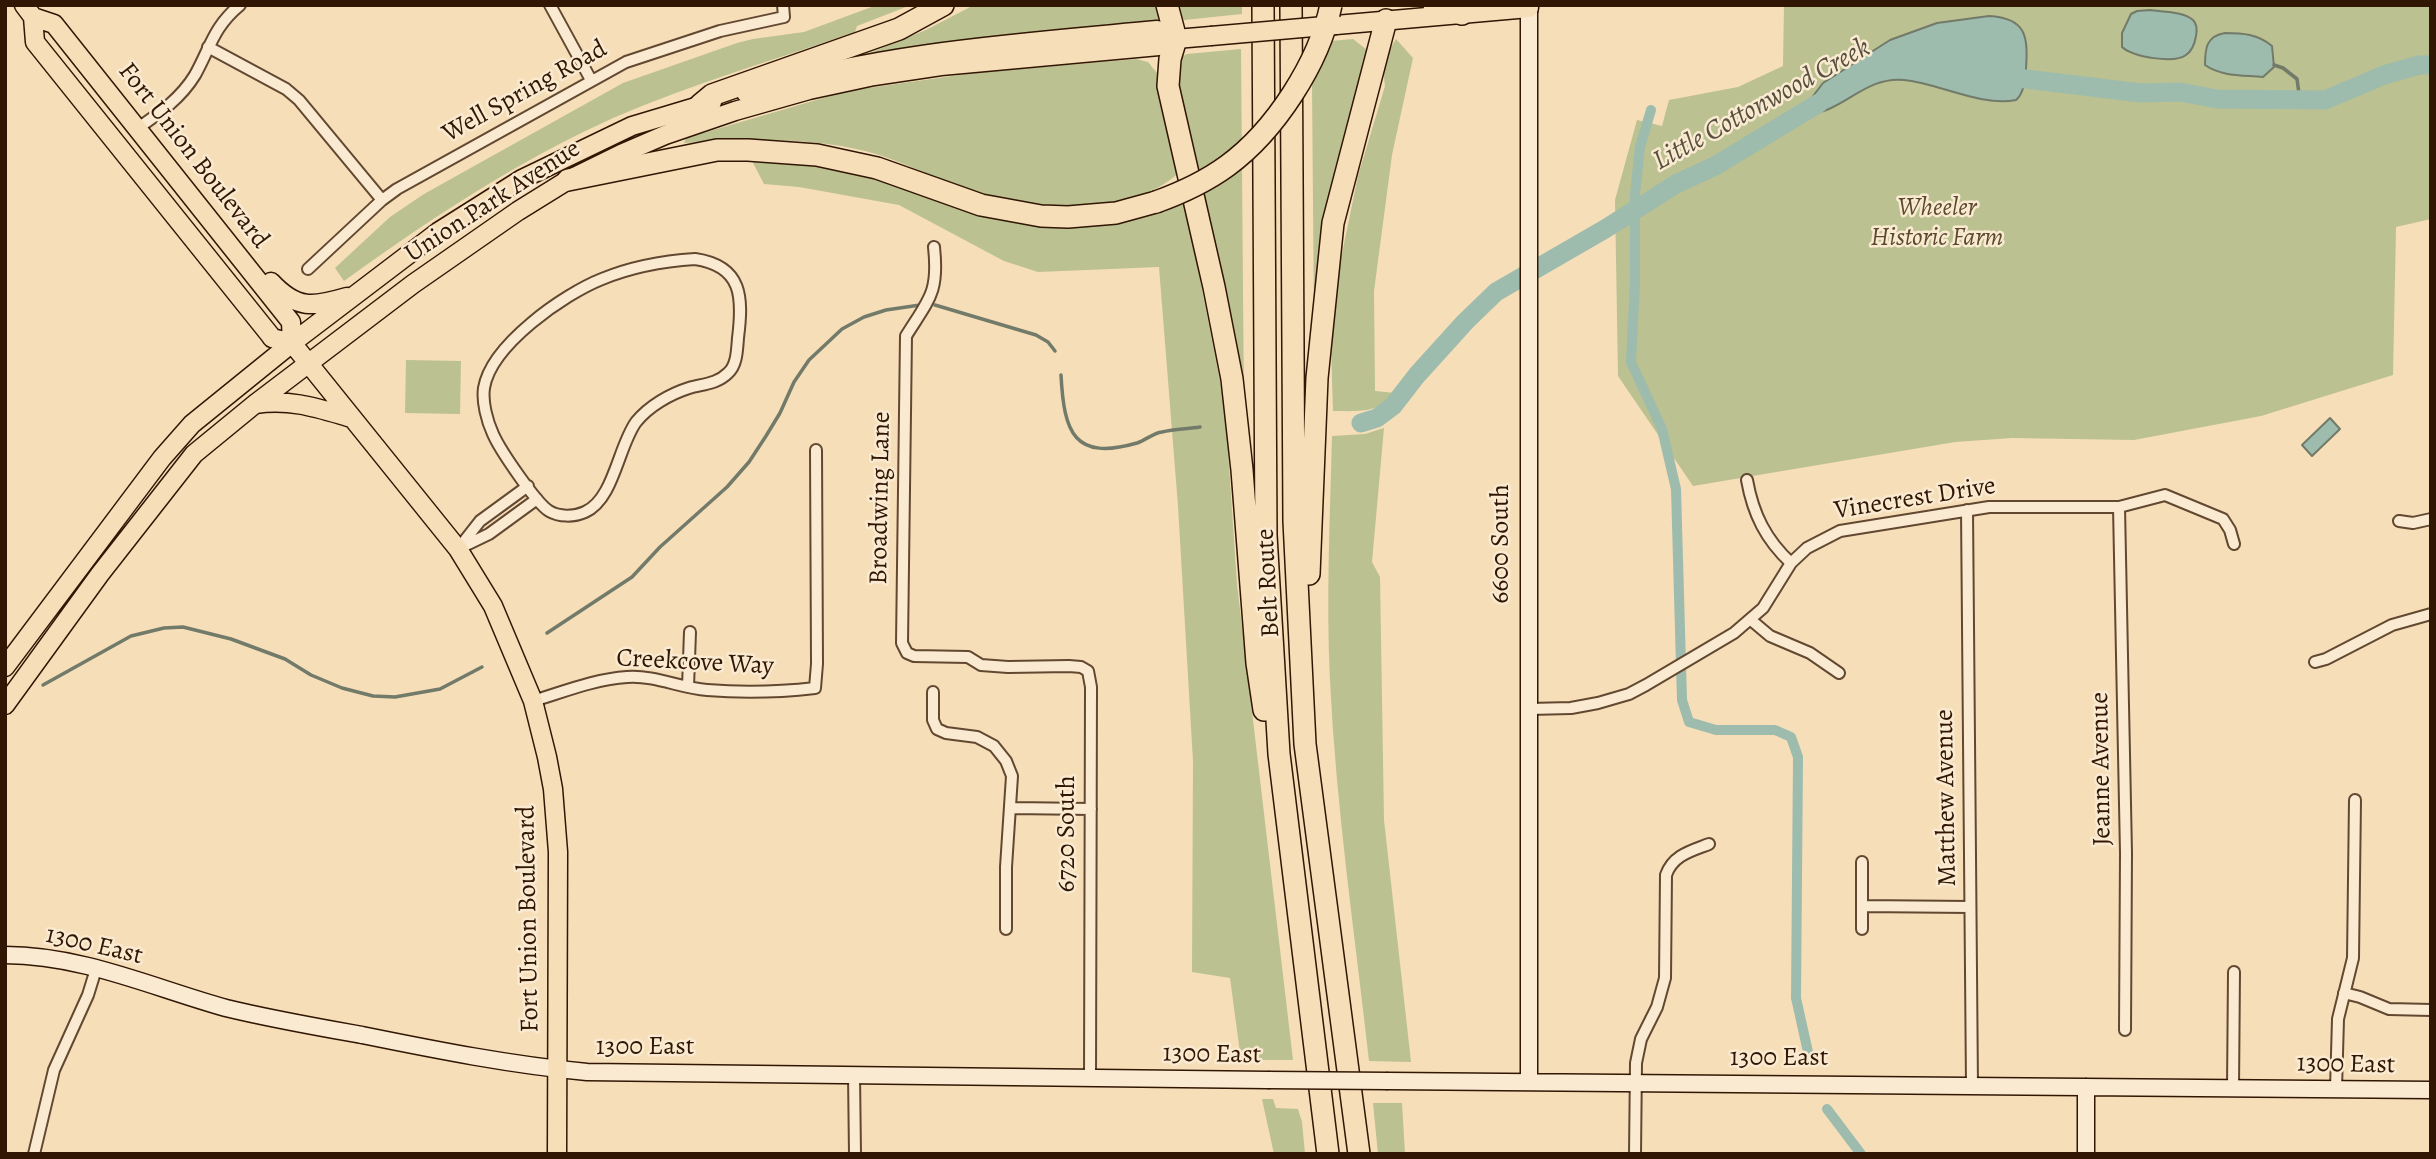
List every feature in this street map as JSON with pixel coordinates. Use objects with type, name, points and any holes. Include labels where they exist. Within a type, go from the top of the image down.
[{"type":"highway","points":[[700,105],[712,94],[899,29],[943,5]]},
{"type":"highway","points":[[1167,5],[1176,39],[1170,59],[1168,86],[1232,379],[1257,663],[1315,1053]]},
{"type":"highway","name":"Belt Route","points":[[1263,5],[1266,535],[1279,754],[1328,1154]]},
{"type":"highway","name":"Belt Route","points":[[1291,5],[1294,521],[1303,702],[1306,744],[1359,1154]]},
{"type":"highway","points":[[1434,5],[1462,14]]},
{"type":"highway","points":[[568,180],[717,150],[748,150],[817,155],[877,168],[981,205],[1041,216],[1116,213],[1185,191],[1228,165],[1247,149],[1272,121],[1294,90],[1316,53],[1333,15]]},
{"type":"highway","points":[[1303,702],[1317,379],[1333,223],[1386,20]]},
{"type":"main road","name":"Union Park Avenue","points":[[5,705],[100,574],[194,454],[413,284],[518,211],[568,180],[665,135],[809,90],[907,71],[1159,46],[1176,39],[1211,36],[1333,15],[1386,20],[1529,7]]},
{"type":"main road","name":"6600 South","points":[[1529,7],[1529,1082]]},
{"type":"main road","name":"Fort Union Boulevard","points":[[28,11],[54,24],[245,263],[291,322],[292,343],[457,549],[493,606],[533,701],[547,757],[557,832],[559,883],[556,1154]]},
{"type":"main road","name":"Fort Union Boulevard","points":[[28,11],[35,41],[272,338],[292,343]]},
{"type":"main road","name":"Union Park Avenue","points":[[5,667],[162,458],[192,424],[292,343],[438,232],[522,179],[623,130],[700,105],[825,72],[930,52],[1157,30],[1176,39]]},
{"type":"main road","points":[[245,263],[288,298],[305,305],[326,303],[357,294]]},
{"type":"main road","points":[[255,404],[279,401],[301,403],[352,418]]},
{"type":"main road","name":"1300 East","points":[[5,955],[49,958],[96,969],[250,1013],[460,1055],[557,1070],[617,1073],[1268,1080],[2431,1090]]},
{"type":"main road","points":[[2085,1154],[2086,1087]]},
{"type":"street","points":[[138,128],[180,96],[194,75],[215,31],[226,16],[240,5]]},
{"type":"street","points":[[550,5],[592,80]]},
{"type":"street","name":"Well Spring Road","points":[[308,269],[382,200],[592,80],[636,58],[732,28],[784,18],[783,5]]},
{"type":"street","points":[[208,47],[293,94],[382,200]]},
{"type":"street","name":"Broadwing Lane","points":[[934,247],[937,274],[933,293],[906,336],[902,643],[907,653],[914,656],[968,657],[981,665],[1008,667]]},
{"type":"street","points":[[695,259],[710,261],[730,274],[740,293],[741,308],[736,356],[734,366],[728,373],[711,384],[675,393],[657,403],[639,419],[629,433],[604,496],[586,512],[574,515],[555,514],[537,499],[493,434],[484,404],[487,378],[498,358],[514,339],[538,318],[602,279],[639,268],[695,259]]},
{"type":"street","name":"Creekcove Way","points":[[533,701],[608,679],[629,677],[644,677],[706,690],[815,688],[816,450]]},
{"type":"street","points":[[1747,480],[1750,497],[1765,535],[1791,563]]},
{"type":"street","points":[[457,549],[480,522],[527,486]]},
{"type":"street","name":"Vinecrest Drive","points":[[1529,709],[1572,708],[1629,694],[1687,661],[1751,620],[1763,608],[1791,563],[1807,548],[1840,531],[1967,510],[2011,506],[2119,507],[2158,496],[2171,496],[2223,519],[2234,544]]},
{"type":"street","points":[[457,549],[489,534],[537,499]]},
{"type":"street","name":"Jeanne Avenue","points":[[2119,507],[2125,744],[2125,1030]]},
{"type":"street","name":"Matthew Avenue","points":[[1967,510],[1972,1086]]},
{"type":"street","points":[[2399,521],[2413,523],[2431,519]]},
{"type":"street","points":[[2315,662],[2336,655],[2392,625],[2431,614]]},
{"type":"street","points":[[1751,620],[1770,636],[1810,653],[1839,673]]},
{"type":"street","points":[[688,687],[690,632]]},
{"type":"street","name":"6720 South","points":[[1008,667],[1069,666],[1088,671],[1091,687],[1090,1078]]},
{"type":"street","points":[[933,692],[933,720],[937,729],[946,733],[977,737],[994,746],[1006,761],[1012,776],[1006,867],[1006,929]]},
{"type":"street","points":[[2336,1089],[2337,1028],[2354,950],[2355,800]]},
{"type":"street","points":[[1011,808],[1091,809]]},
{"type":"street","points":[[1635,1154],[1635,1083],[1639,1045],[1664,985],[1665,880],[1668,870],[1680,855],[1709,844]]},
{"type":"street","points":[[1861,929],[1862,862]]},
{"type":"street","points":[[1861,906],[1970,907]]},
{"type":"street","points":[[34,1154],[54,1070],[88,995],[96,969]]},
{"type":"street","points":[[2233,1088],[2234,972]]},
{"type":"street","points":[[2344,993],[2389,1009],[2431,1010]]},
{"type":"street","points":[[854,1074],[855,1154]]},
{"type":"green space","points":[[877,5],[911,5],[857,26],[855,32],[703,83],[613,118],[542,153],[474,193],[344,281],[335,268],[390,217],[424,194],[623,83],[737,43],[804,32]]},
{"type":"green space","points":[[974,5],[1155,5],[1162,20],[870,53],[926,30]]},
{"type":"green space","points":[[1173,5],[1242,5],[1242,14],[1184,20]]},
{"type":"green space","name":"Wheeler Historic Farm","points":[[1784,5],[2431,5],[2431,219],[2396,227],[2393,375],[2261,416],[2134,440],[2012,438],[1955,442],[1693,486],[1618,376],[1615,200],[1637,120],[1662,126],[1669,100],[1738,87],[1783,66]]},
{"type":"green space","points":[[1353,39],[1367,50],[1369,55],[1314,324],[1312,83],[1331,41]]},
{"type":"green space","points":[[1396,39],[1413,58],[1392,155],[1374,291],[1375,391],[1395,393],[1375,408],[1333,411],[1331,346],[1339,268],[1358,176],[1385,86],[1386,62]]},
{"type":"green space","points":[[1241,49],[1244,411],[1175,81],[1179,58],[1187,54]]},
{"type":"green space","points":[[1136,59],[1148,62],[1157,73],[1183,169],[1157,188],[1117,201],[1052,206],[1000,199],[964,189],[878,154],[820,143],[774,140],[684,143],[686,138],[847,91],[973,73]]},
{"type":"green space","points":[[750,157],[827,162],[888,178],[996,219],[1042,227],[1114,223],[1185,204],[1225,406],[1237,584],[1293,1060],[1241,1060],[1230,978],[1192,972],[1193,761],[1178,506],[1159,267],[1038,272],[1004,261],[899,205],[799,187],[764,184]]},
{"type":"green space","points":[[406,360],[461,361],[460,414],[405,413]]},
{"type":"green space","points":[[1384,428],[1372,562],[1380,577],[1384,820],[1411,1062],[1369,1061],[1341,824],[1330,680],[1328,589],[1332,436],[1365,434]]},
{"type":"green space","points":[[1262,1099],[1273,1099],[1276,1108],[1298,1109],[1305,1154],[1274,1154]]},
{"type":"green space","points":[[1373,1103],[1402,1103],[1405,1154],[1378,1154]]},
{"type":"shaded area","points":[[2150,10],[2178,13],[2193,20],[2196,34],[2188,53],[2180,58],[2163,59],[2135,54],[2122,47],[2122,33],[2131,14]]},
{"type":"shaded area","points":[[1989,16],[2018,25],[2025,39],[2025,82],[2016,100],[1974,98],[1917,82],[1893,80],[1873,85],[1829,109],[1797,117],[1823,83],[1890,40],[1937,23]]},
{"type":"shaded area","points":[[2225,33],[2250,35],[2267,42],[2272,46],[2274,67],[2263,77],[2226,74],[2205,65],[2205,54],[2210,40]]},
{"type":"shaded area","points":[[2330,418],[2340,429],[2312,456],[2302,445]]},
{"type":"waterway","points":[[2274,65],[2283,68],[2297,79],[2300,101]]},
{"type":"waterway","name":"Little Cottonwood Creek","points":[[2001,76],[2141,93],[2180,92],[2217,99],[2325,100],[2384,75],[2419,65],[2431,65]]},
{"type":"waterway","name":"Little Cottonwood Creek","points":[[1361,423],[1377,418],[1393,406],[1417,375],[1496,292],[1676,184],[1715,166],[1819,103]]},
{"type":"waterway","points":[[1651,110],[1640,147],[1635,194],[1631,362],[1662,429],[1676,489],[1682,700],[1689,722],[1716,730],[1775,730],[1791,737],[1798,757],[1796,998],[1810,1061]]},
{"type":"waterway","name":"Little Cottonwood Creek","points":[[547,633],[632,577],[660,547],[727,487],[749,462],[766,436],[794,382],[809,360],[842,329],[864,317],[886,310],[920,305]]},
{"type":"waterway","name":"Little Cottonwood Creek","points":[[935,305],[1036,335],[1048,342],[1055,351]]},
{"type":"waterway","name":"Little Cottonwood Creek","points":[[1061,375],[1065,413],[1076,437],[1086,445],[1116,448],[1137,443],[1159,433],[1200,427]]},
{"type":"waterway","name":"Little Cottonwood Creek","points":[[43,685],[131,636],[164,628],[183,627],[231,639],[285,659],[311,675],[342,688],[373,696],[395,697],[440,689],[482,667]]},
{"type":"waterway","points":[[1827,1109],[1861,1154]]}]
